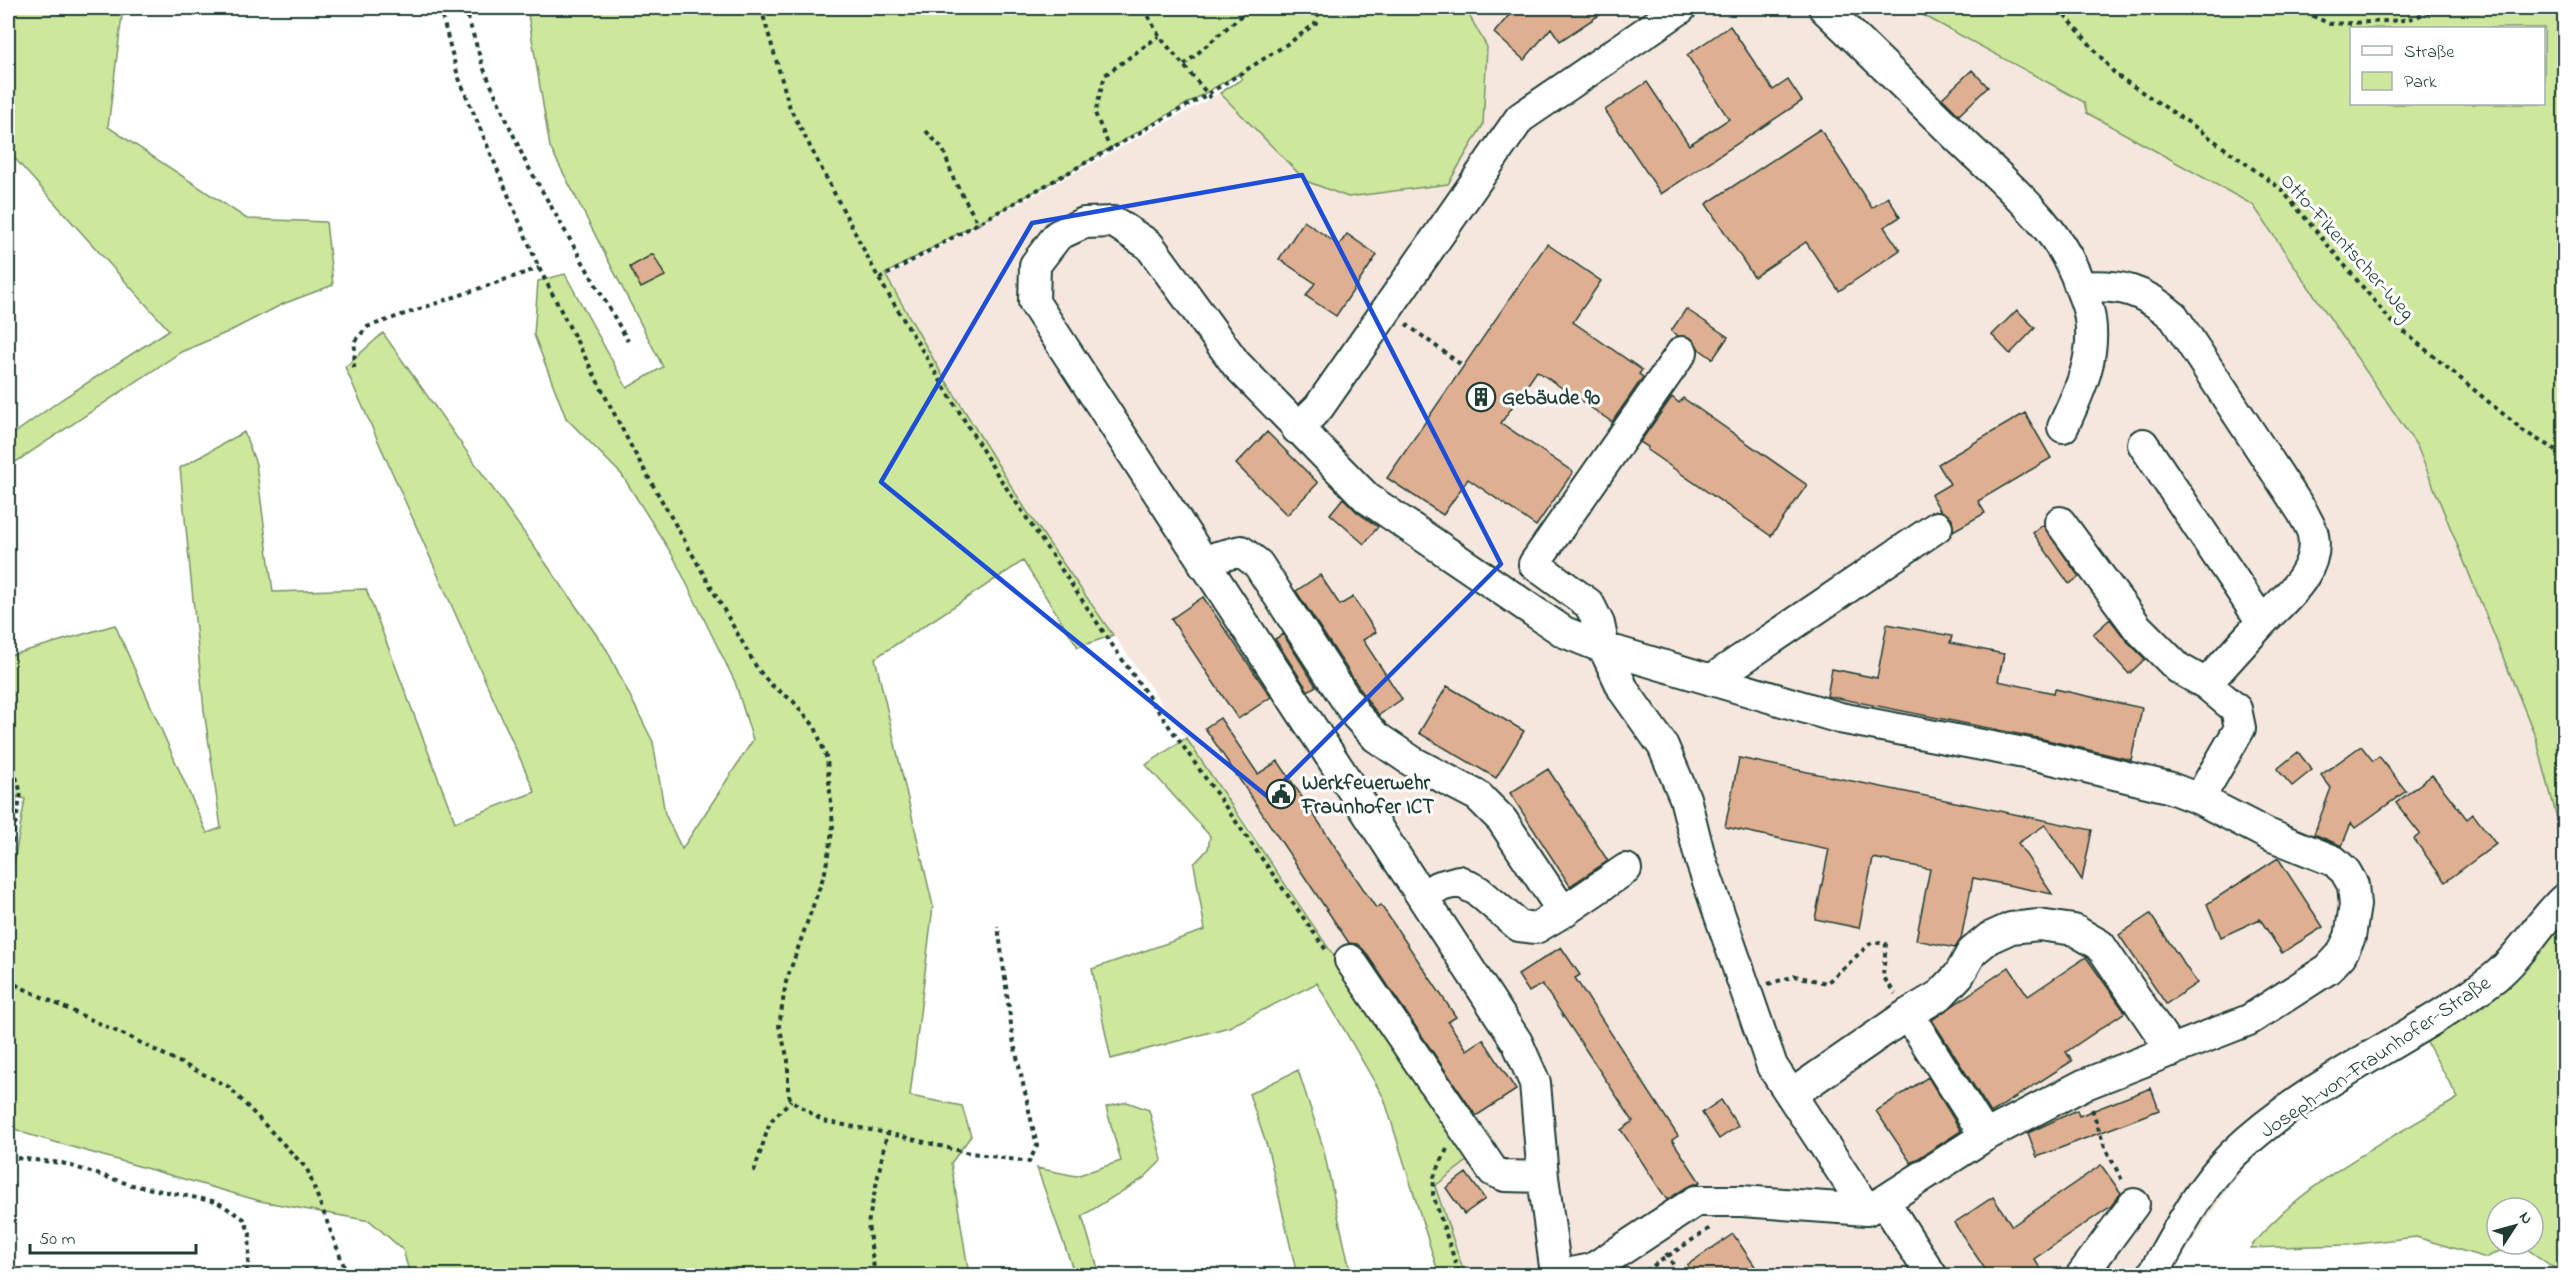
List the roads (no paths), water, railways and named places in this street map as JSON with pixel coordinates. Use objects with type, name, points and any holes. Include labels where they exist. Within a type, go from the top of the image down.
[{"type":"street","points":[[1297,429],[1319,407],[1520,117],[1681,8]]},
{"type":"street","points":[[1824,8],[2021,198],[2063,247],[2074,267],[2090,318],[2091,351],[2084,380],[2063,427]]},
{"type":"street","points":[[1114,222],[1149,245],[1236,364],[1297,429],[1367,498],[1564,632],[1604,648],[1840,718],[2040,756],[2168,788],[2199,800],[2267,834],[2334,861],[2345,871],[2353,885],[2355,905],[2350,937],[2341,955],[2328,969],[2249,1020],[2084,1085],[1985,1136],[1875,1205],[1696,1201],[1592,1269],[1556,1275],[1543,1177],[1535,1083],[1517,1042],[1204,565],[1034,302],[1035,265],[1058,235],[1084,223],[1114,222]]},
{"type":"street","points":[[2080,287],[2098,285],[2126,288],[2156,300],[2174,317],[2303,513],[2313,535],[2312,560],[2298,585],[2206,684]]},
{"type":"street","points":[[1682,352],[1534,564],[1588,604],[1599,624],[1604,648],[1624,691],[1663,746],[1685,798],[1701,861],[1772,1066],[1791,1095],[1875,1205],[1932,1275]]},
{"type":"street","points":[[2143,444],[2262,622]]},
{"type":"street","points":[[2060,522],[2137,627],[2178,668],[2206,684],[2236,709],[2240,728],[2199,800]]},
{"type":"street","points":[[1711,680],[1937,527]]},
{"type":"street","points":[[1204,565],[1217,557],[1241,551],[1258,564],[1356,715],[1376,737],[1413,762],[1478,796],[1502,820],[1563,912]]},
{"type":"street","points":[[1423,896],[1437,887],[1458,881],[1478,891],[1519,926],[1536,928],[1626,869]]},
{"type":"street","name":"Joseph-von-Fraunhofer-Straße","points":[[2152,1275],[2189,1210],[2210,1179],[2233,1155],[2298,1103],[2354,1066],[2456,1005],[2497,975],[2565,899]]},
{"type":"street","points":[[1791,1095],[1908,1014],[1940,995],[1959,975],[1972,952],[1989,938],[2011,928],[2039,925],[2074,930],[2100,945],[2172,1051]]},
{"type":"street","points":[[1339,956],[1493,1171],[1505,1176],[1543,1177]]},
{"type":"street","points":[[1908,1014],[1985,1136]]},
{"type":"street","points":[[2081,1275],[2134,1204]]},
{"type":"place","name":"Gebäude 90","points":[[1481,397]]},
{"type":"place","name":"Werkfeuerwehr Fraunhofer ICT","points":[[1281,794]]}]
